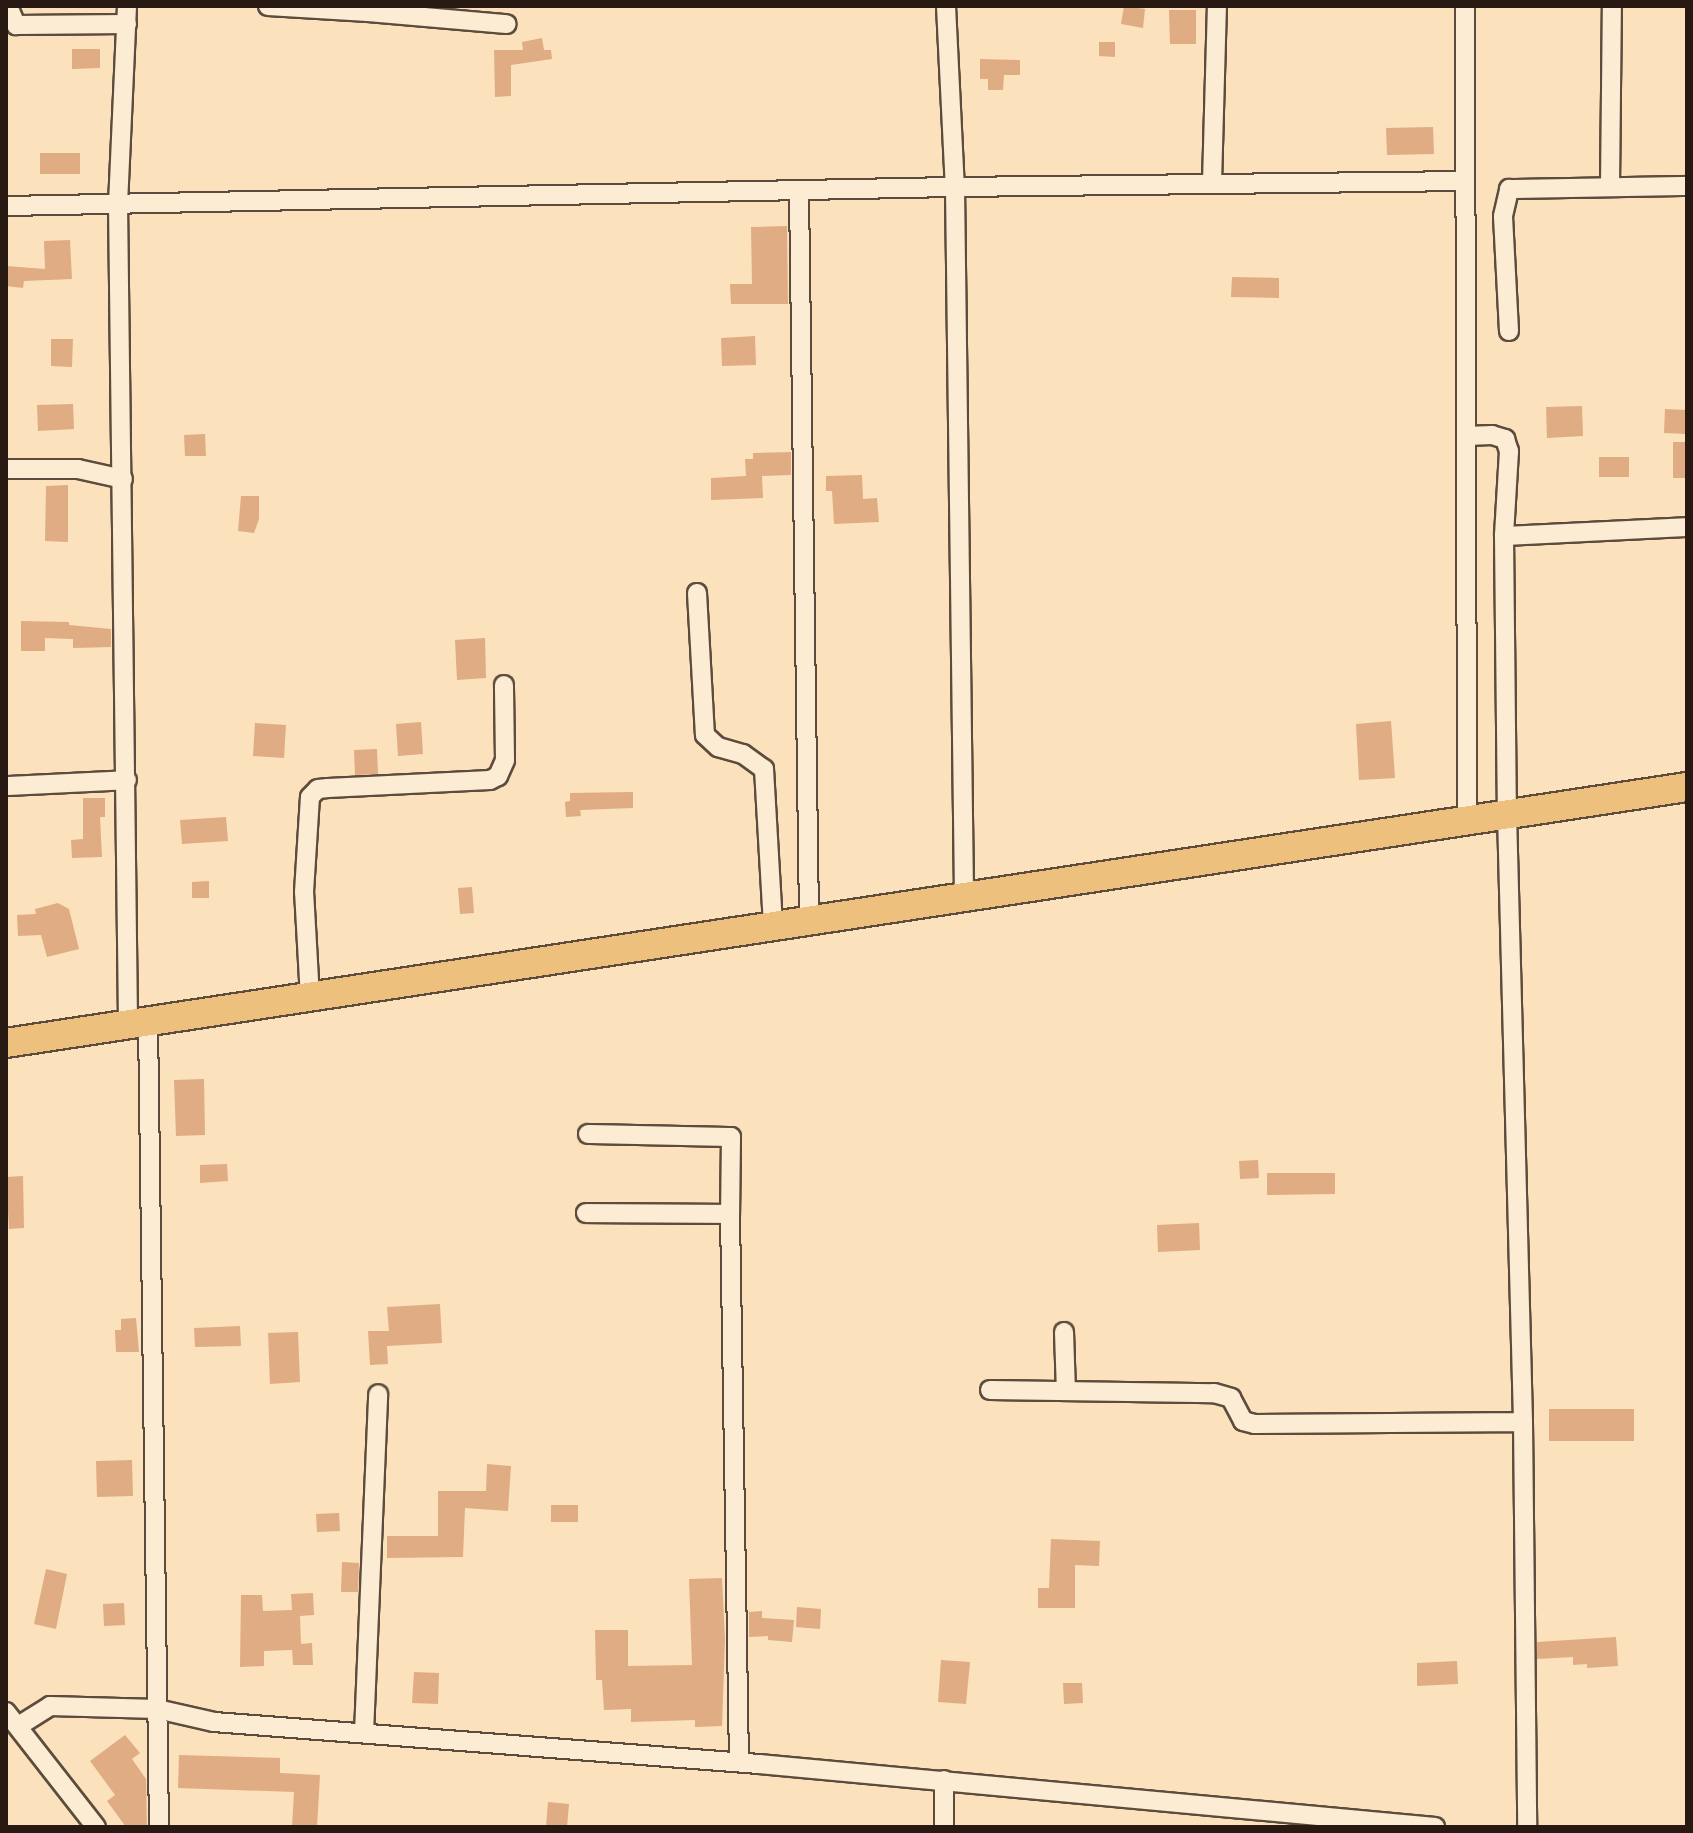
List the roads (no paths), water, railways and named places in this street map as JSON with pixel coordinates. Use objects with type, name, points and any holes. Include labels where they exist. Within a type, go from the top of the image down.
[{"type":"highway","points":[[6,1043],[1687,787]]},
{"type":"street","points":[[8,6],[16,25],[127,15],[118,203],[127,780],[138,1024],[159,1827]]},
{"type":"street","points":[[268,6],[371,9],[506,24]]},
{"type":"street","points":[[946,6],[955,187],[964,897]]},
{"type":"street","points":[[1212,183],[1217,6]]},
{"type":"street","points":[[1465,6],[1467,820]]},
{"type":"street","points":[[1610,186],[1612,6]]},
{"type":"street","points":[[6,206],[799,193],[955,187],[1465,181]]},
{"type":"street","points":[[1509,331],[1503,216],[1509,189],[1687,186]]},
{"type":"street","points":[[799,193],[809,921]]},
{"type":"street","points":[[1466,436],[1492,435],[1505,439],[1509,451],[1504,536],[1507,814],[1523,1422],[1527,1827]]},
{"type":"street","points":[[6,469],[78,469],[123,479]]},
{"type":"street","points":[[1504,536],[1687,527]]},
{"type":"street","points":[[697,593],[705,735],[718,747],[743,754],[764,769],[773,927]]},
{"type":"street","points":[[310,998],[304,892],[310,797],[318,789],[490,780],[498,776],[505,760],[504,685]]},
{"type":"street","points":[[6,786],[127,780]]},
{"type":"street","points":[[588,1134],[731,1137],[739,1762]]},
{"type":"street","points":[[586,1213],[730,1214]]},
{"type":"street","points":[[1064,1332],[1066,1391]]},
{"type":"street","points":[[990,1390],[1214,1393],[1231,1398],[1243,1421],[1255,1424],[1523,1422]]},
{"type":"street","points":[[364,1733],[378,1394]]},
{"type":"street","points":[[96,1827],[13,1718],[50,1706],[157,1709],[214,1722],[739,1762],[1435,1827]]},
{"type":"street","points":[[944,1780],[944,1827]]}]
